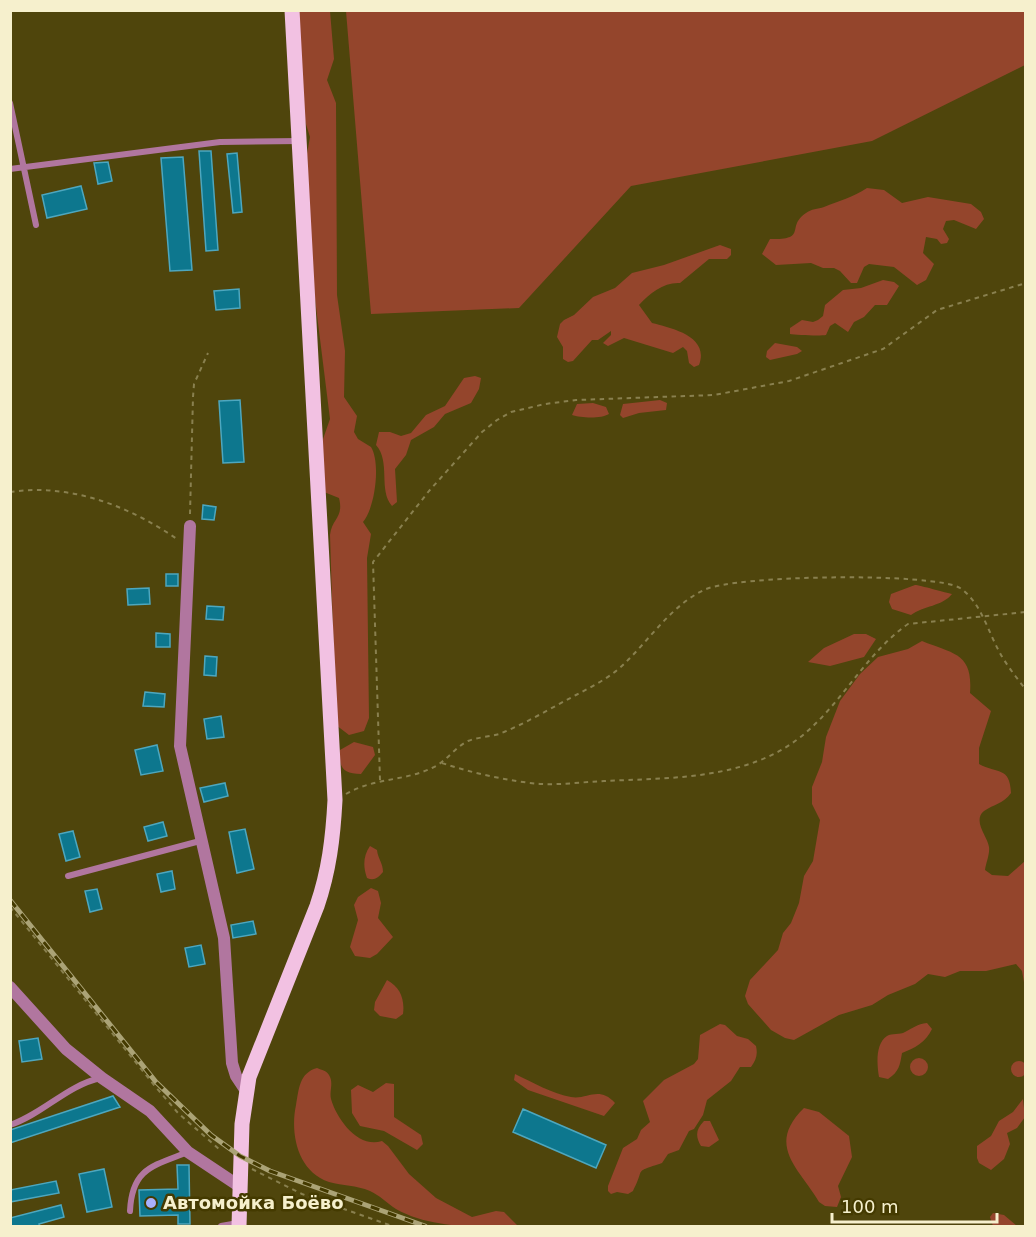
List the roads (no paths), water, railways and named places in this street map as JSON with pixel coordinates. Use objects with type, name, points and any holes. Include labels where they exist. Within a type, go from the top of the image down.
[{"type":"main road","points":[[239,1224],[239,1186],[246,1092],[258,1050],[302,946],[327,878],[335,800],[292,10]]},
{"type":"street","points":[[190,526],[180,747],[224,938],[232,1063],[236,1076],[246,1092]]},
{"type":"street","points":[[10,987],[54,1038],[102,1078],[150,1111],[188,1152],[239,1186]]},
{"type":"lane","points":[[10,103],[36,225]]},
{"type":"lane","points":[[10,169],[220,142],[300,141]]},
{"type":"lane","points":[[68,876],[200,841]]},
{"type":"lane","points":[[10,1125],[88,1081],[102,1078]]},
{"type":"lane","points":[[130,1210],[131,1191],[136,1179],[148,1168],[188,1152]]},
{"type":"lane","points":[[221,1227],[239,1224]]},
{"type":"railway","points":[[10,900],[156,1082],[211,1135],[240,1156],[270,1171],[425,1226]]},
{"type":"place","name":"Автомойка Боёво","points":[[151,1203]]}]
